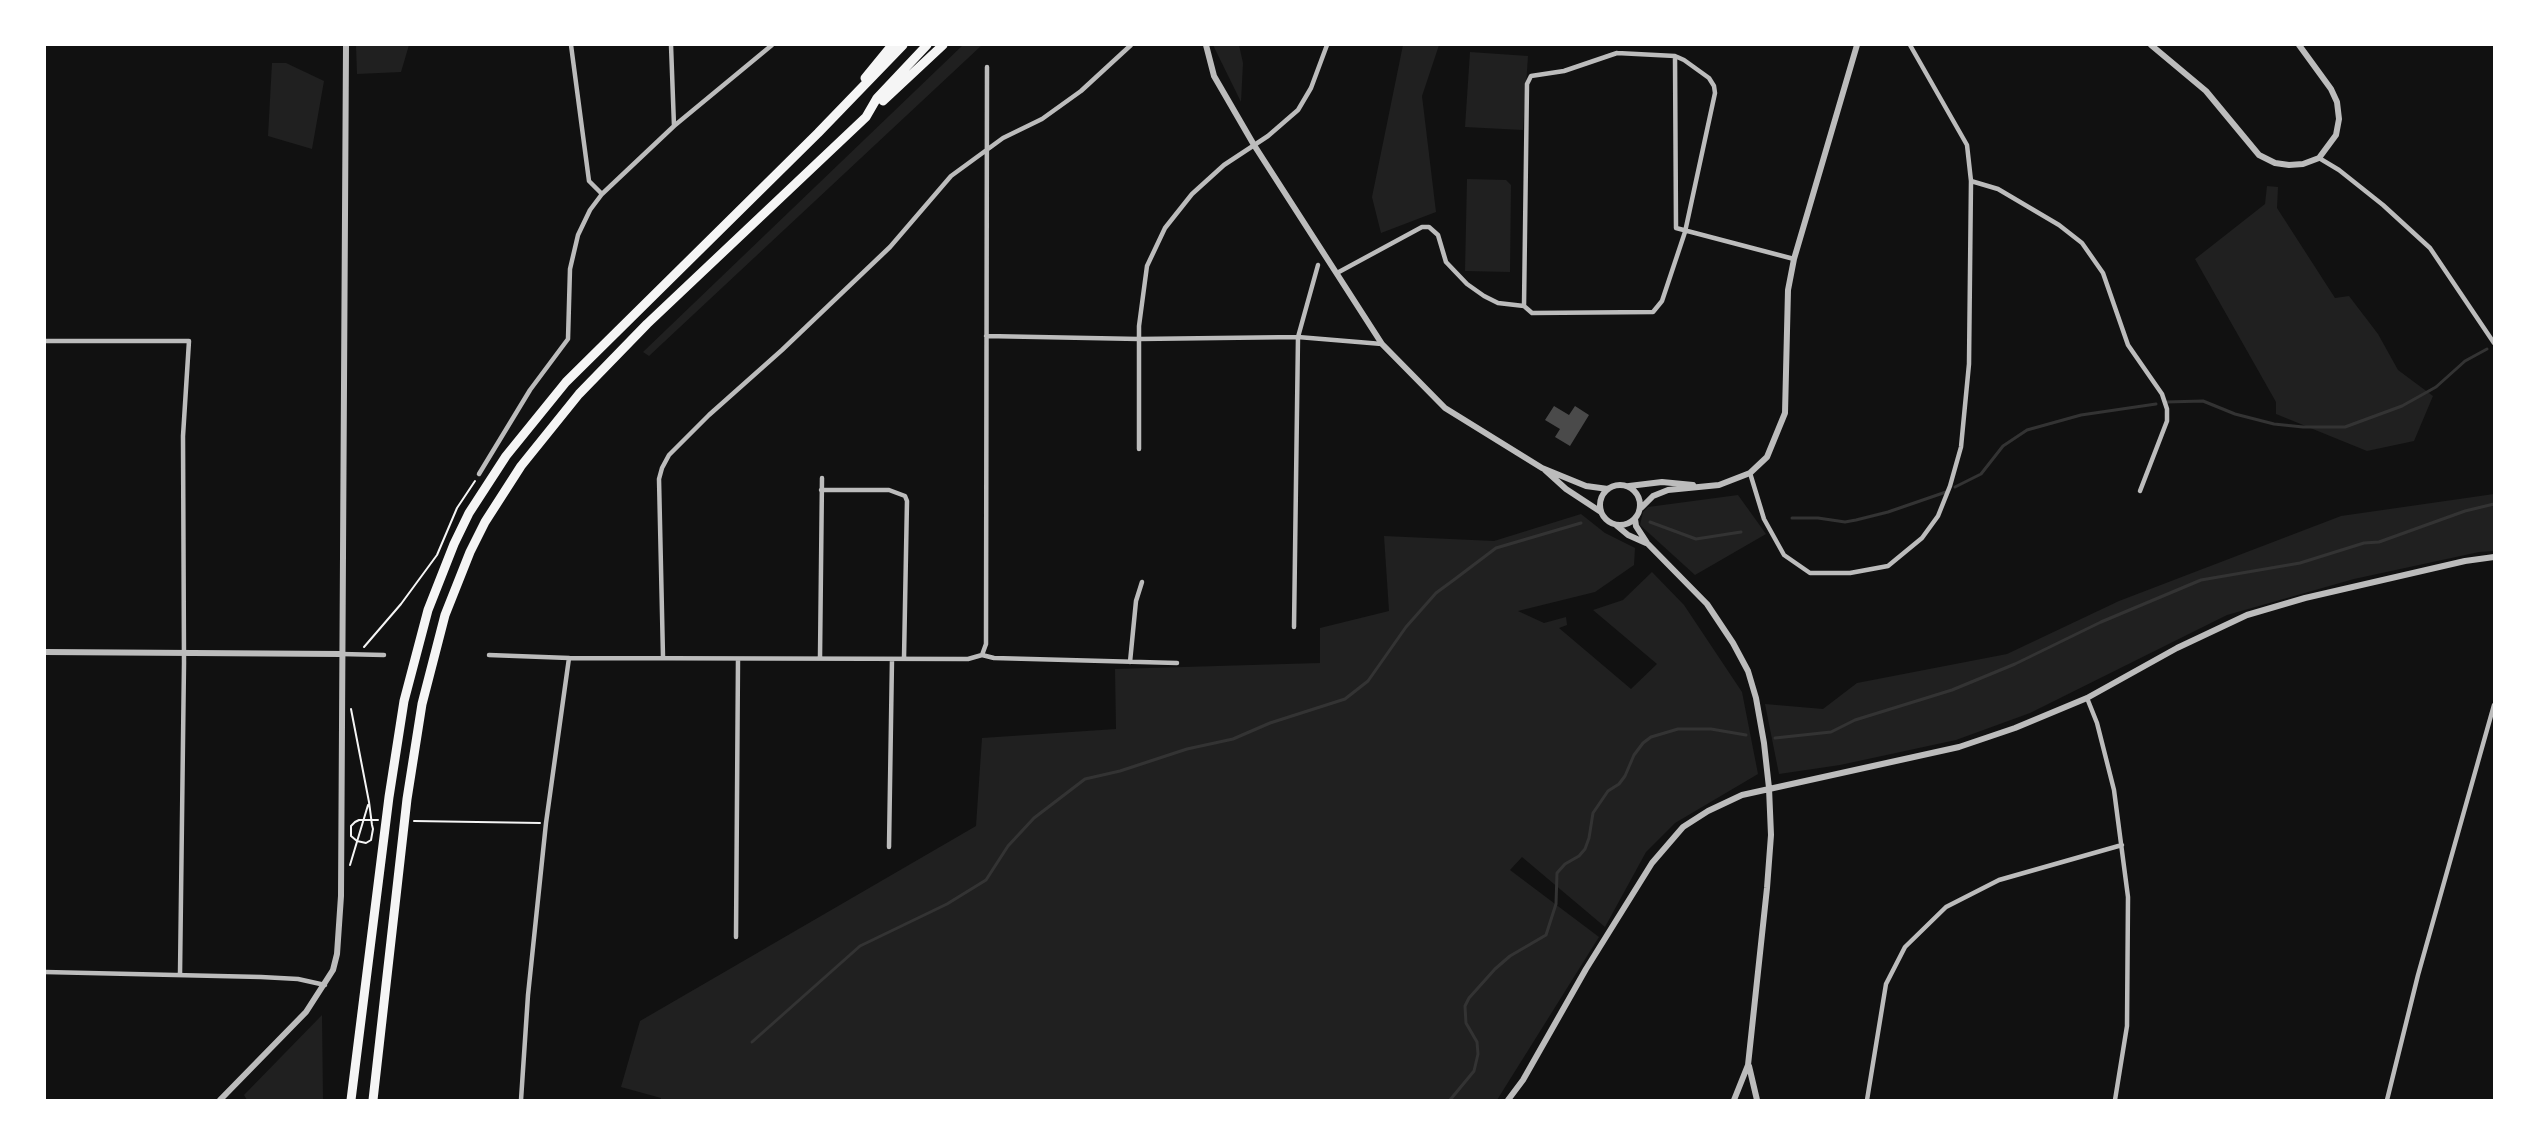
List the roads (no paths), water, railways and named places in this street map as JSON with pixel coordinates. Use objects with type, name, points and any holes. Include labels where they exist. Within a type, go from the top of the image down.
[{"type":"highway","points":[[818,133],[892,45]]},
{"type":"highway","points":[[351,1100],[389,797],[404,700],[425,620],[454,544],[469,513],[506,456],[566,382],[818,133],[903,45]]},
{"type":"highway","points":[[866,117],[878,98],[927,45]]},
{"type":"highway","points":[[373,1100],[407,799],[422,704],[445,615],[475,542],[521,466],[579,394],[647,324],[943,45]]},
{"type":"street","points":[[220,1100],[306,1012],[325,985],[333,970],[337,954],[341,896],[346,45]]},
{"type":"street","points":[[571,45],[589,181],[602,194]]},
{"type":"street","points":[[671,45],[674,126]]},
{"type":"street","points":[[479,474],[530,390],[568,339],[570,268],[578,235],[590,210],[602,194],[674,126],[772,45]]},
{"type":"street","points":[[663,657],[660,479],[662,468],[669,455],[890,247],[951,176],[1003,138],[1042,119],[1073,96],[1131,45]]},
{"type":"street","points":[[1206,45],[1214,76],[1254,145],[1382,344],[1445,408],[1542,468],[1566,489],[1594,506],[1610,523],[1628,535],[1647,543]]},
{"type":"street","points":[[1139,449],[1139,339],[1147,266],[1165,228],[1192,194],[1224,165],[1254,145],[1298,110],[1311,88],[1327,45]]},
{"type":"street","points":[[1616,525],[1629,524],[1653,496],[1668,490],[1719,485],[1750,473],[1767,457],[1785,413],[1788,290],[1794,259],[1857,45]]},
{"type":"street","points":[[1750,473],[1764,519],[1784,555],[1810,573],[1850,573],[1888,566],[1922,538],[1938,516],[1961,447],[1969,364],[1971,181],[1967,145],[1910,45]]},
{"type":"street","points":[[2151,45],[2206,91],[2259,155],[2275,163],[2289,165],[2303,164],[2319,158],[2337,135],[2339,119],[2337,102],[2331,89],[2299,45]]},
{"type":"street","points":[[1337,273],[1422,227],[1430,227],[1438,235],[1446,262],[1467,284],[1498,303],[1524,306],[1532,313],[1653,312],[1662,301],[1685,232],[1715,93],[1709,78],[1675,56],[1617,53],[1564,70],[1531,76],[1527,84],[1524,306]]},
{"type":"street","points":[[1675,56],[1676,228],[1794,259]]},
{"type":"street","points":[[982,655],[986,644],[987,67]]},
{"type":"street","points":[[2319,158],[2339,170],[2383,205],[2430,248],[2494,343]]},
{"type":"street","points":[[1971,181],[1998,189],[2059,225],[2082,243],[2103,273],[2128,345],[2162,394],[2167,409],[2167,421],[2140,491]]},
{"type":"street","points":[[1293,627],[1298,337],[1318,265]]},
{"type":"street","points":[[986,336],[1139,339],[1298,337],[1382,344]]},
{"type":"street","points":[[45,341],[189,341],[183,436],[184,654],[180,974]]},
{"type":"street","points":[[1542,468],[1586,486],[1608,489]]},
{"type":"street","points":[[820,657],[822,478]]},
{"type":"street","points":[[1602,513],[1601,500],[1608,489],[1614,486],[1662,482],[1700,486]]},
{"type":"street","points":[[1627,486],[1637,495],[1641,508]]},
{"type":"street","points":[[821,490],[889,490],[905,496],[907,501],[904,658]]},
{"type":"street","points":[[1635,519],[1636,526],[1647,543],[1707,604],[1733,642],[1748,671],[1760,721],[1769,788],[1771,835],[1749,1065],[1734,1100]]},
{"type":"street","points":[[1508,1100],[1523,1080],[1586,969],[1652,863],[1683,827],[1708,811],[1742,795],[1959,747],[2015,728],[2086,698],[2177,648],[2247,615],[2305,598],[2465,561],[2494,557]]},
{"type":"street","points":[[1130,662],[1136,601],[1142,582]]},
{"type":"street","points":[[45,652],[384,655]]},
{"type":"street","points":[[489,655],[569,658],[968,659],[982,655],[994,658],[1177,663]]},
{"type":"street","points":[[521,1100],[528,995],[546,823],[569,658]]},
{"type":"street","points":[[736,938],[738,658]]},
{"type":"street","points":[[889,847],[892,659]]},
{"type":"street","points":[[2086,698],[2097,723],[2114,790],[2128,897],[2127,1026],[2115,1100]]},
{"type":"street","points":[[2387,1100],[2418,975],[2494,705]]},
{"type":"street","points":[[1867,1100],[1886,984],[1905,946],[1946,907],[1999,880],[2122,845]]},
{"type":"street","points":[[45,972],[298,979],[325,985]]},
{"type":"street","points":[[1749,1065],[1757,1100]]},
{"type":"waterway","points":[[2166,402],[2203,401],[2235,414],[2274,424],[2345,427],[2402,406],[2436,387],[2465,361],[2487,349]]},
{"type":"waterway","points":[[1955,487],[1981,474],[2003,446],[2027,430],[2081,415],[2156,404]]},
{"type":"waterway","points":[[1792,518],[1818,518],[1845,522],[1888,512],[1946,492]]},
{"type":"waterway","points":[[1775,738],[1831,732],[1855,720],[1952,690],[2015,664],[2101,622],[2201,580],[2300,563],[2364,543],[2379,542],[2465,511],[2494,504]]},
{"type":"waterway","points":[[1650,522],[1696,539],[1741,532]]},
{"type":"waterway","points":[[752,1042],[860,946],[947,904],[986,880],[1008,846],[1034,818],[1085,779],[1120,771],[1187,749],[1233,739],[1270,723],[1345,699],[1368,681],[1406,627],[1436,593],[1496,548],[1581,523]]},
{"type":"waterway","points":[[1450,1100],[1474,1071],[1478,1054],[1477,1042],[1466,1023],[1465,1006],[1469,998],[1510,956],[1546,935],[1556,904],[1557,873],[1585,849],[1593,813],[1608,791],[1619,784],[1625,776],[1634,755],[1643,743],[1651,737],[1678,729],[1711,729],[1746,735]]}]
